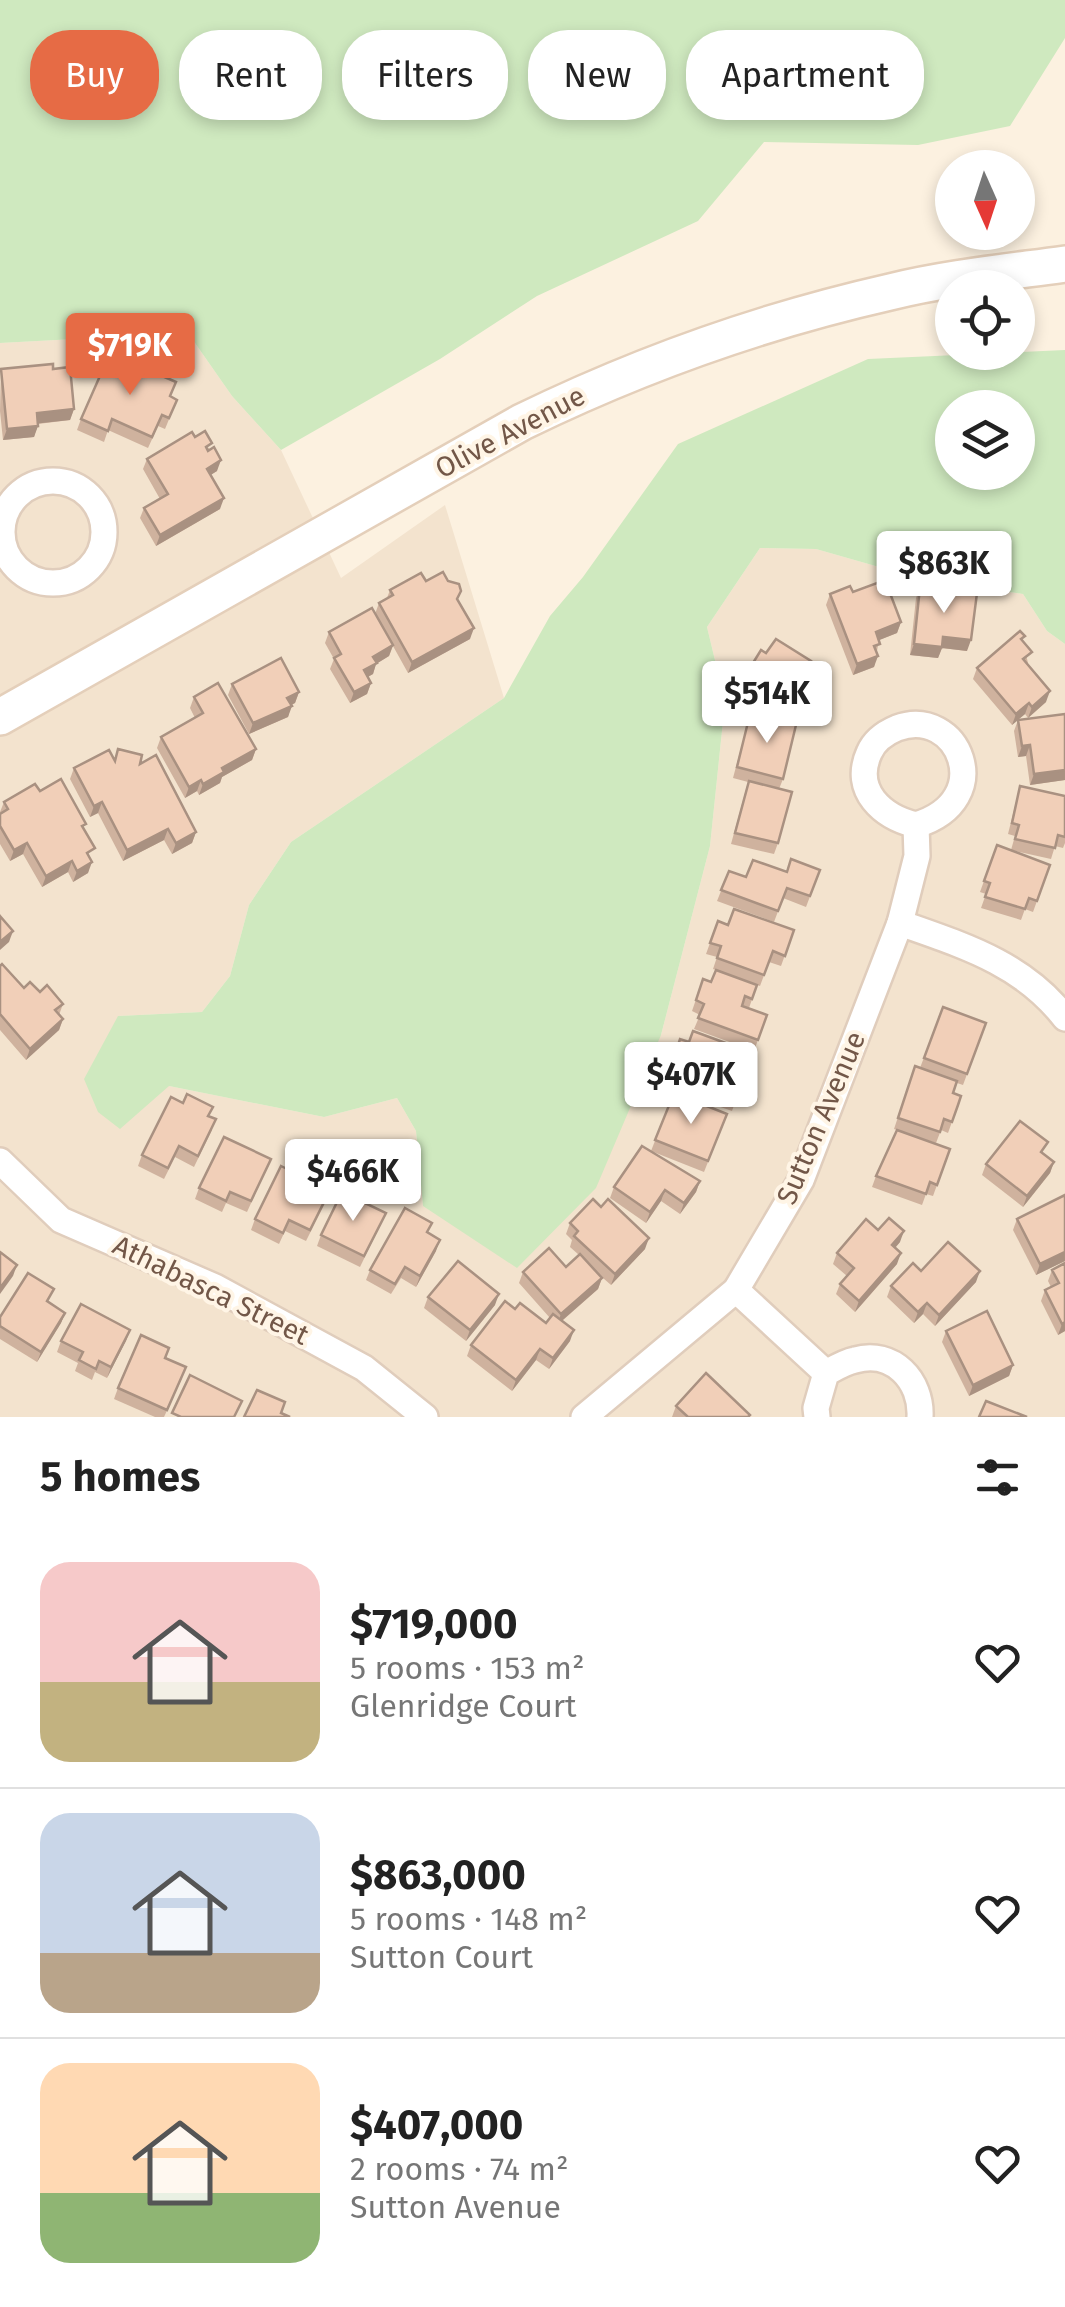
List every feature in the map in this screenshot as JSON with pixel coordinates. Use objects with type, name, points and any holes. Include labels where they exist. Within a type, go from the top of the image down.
[{"type":"main road","name":"Olive Avenue","points":[[0,717],[522,422],[607,380],[780,319],[894,290],[1065,264]]},
{"type":"street","points":[[62,481],[78,486],[92,497],[105,530],[94,563],[65,582],[47,583],[8,575],[2,524],[16,495],[30,485],[62,481]]},
{"type":"street","name":"Sutton Avenue","points":[[584,1417],[736,1290],[801,1180],[900,922],[917,856],[916,825]]},
{"type":"street","points":[[900,922],[980,951],[1016,970],[1052,1001],[1065,1018]]},
{"type":"street","name":"Athabasca Street","points":[[0,1161],[62,1220],[216,1286],[364,1368],[424,1417]]},
{"type":"street","points":[[736,1290],[826,1373]]},
{"type":"street","points":[[817,1417],[826,1373],[858,1358],[892,1362],[906,1373],[916,1387],[920,1417]]},
{"type":"shaded area","points":[[188,333],[232,396],[281,450],[341,578],[445,505],[504,698],[291,842],[249,905],[230,976],[202,1012],[118,1016],[169,1086],[324,1117],[397,1098],[416,1131],[423,1206],[661,1035],[710,846],[725,702],[707,627],[760,548],[816,549],[921,579],[1023,594],[1047,631],[1065,644],[1065,1417],[0,1417],[0,343]]},
{"type":"green space","points":[[0,0],[1065,0],[1065,38],[1010,126],[918,145],[764,142],[698,221],[537,296],[440,359],[281,450],[232,396],[188,333],[0,343]]},
{"type":"green space","points":[[1065,350],[1065,644],[1047,631],[1023,594],[921,579],[816,549],[760,548],[707,627],[725,702],[710,846],[661,1035],[596,1188],[517,1268],[423,1206],[416,1131],[397,1098],[324,1117],[169,1086],[120,1129],[98,1112],[84,1079],[118,1016],[202,1012],[230,976],[249,905],[291,842],[504,698],[550,616],[583,577],[678,444],[868,359],[935,356],[935,370],[1035,370],[1035,351]]},
{"type":"building","points":[[123,359],[176,382],[170,396],[177,400],[169,418],[162,415],[152,437],[112,419],[108,431],[81,419],[107,360],[120,366]]},
{"type":"building","points":[[53,364],[53,369],[70,367],[74,409],[37,413],[38,426],[7,429],[1,369]]},
{"type":"building","points":[[205,431],[212,443],[206,447],[208,451],[214,447],[221,460],[207,469],[224,498],[160,535],[144,508],[168,494],[147,459],[192,432],[195,437]]},
{"type":"building","points":[[443,572],[448,581],[459,584],[457,599],[474,628],[412,662],[379,603],[393,595],[390,590],[421,573],[426,581]]},
{"type":"building","points":[[885,580],[901,622],[876,632],[880,644],[874,646],[878,656],[857,664],[830,594],[850,586],[853,592]]},
{"type":"building","points":[[920,587],[977,593],[971,640],[943,637],[942,647],[914,644]]},
{"type":"building","points":[[372,608],[393,645],[373,657],[377,663],[364,670],[371,683],[354,692],[334,658],[341,654],[329,632]]},
{"type":"building","points":[[1020,631],[1025,636],[1021,639],[1032,652],[1023,659],[1050,691],[1032,707],[1029,703],[1016,714],[977,668]]},
{"type":"building","points":[[776,639],[811,661],[803,674],[815,682],[795,714],[747,684],[761,650],[766,653]]},
{"type":"building","points":[[281,658],[299,692],[287,698],[292,706],[253,723],[232,684]]},
{"type":"building","points":[[218,683],[256,749],[203,784],[201,780],[189,787],[161,737],[203,713],[194,697]]},
{"type":"building","points":[[750,714],[796,725],[783,779],[737,767]]},
{"type":"building","points":[[1065,714],[1065,770],[1034,774],[1030,745],[1022,746],[1018,720]]},
{"type":"building","points":[[118,749],[142,755],[140,764],[156,755],[196,832],[176,843],[168,829],[127,850],[102,802],[94,806],[74,768],[109,750],[115,761]]},
{"type":"building","points":[[61,779],[95,848],[87,853],[92,862],[77,871],[72,861],[46,876],[27,843],[14,850],[0,826],[0,814],[8,809],[4,802],[35,784],[40,791]]},
{"type":"building","points":[[749,781],[792,792],[778,843],[735,833]]},
{"type":"building","points":[[1020,786],[1065,796],[1065,837],[1058,835],[1055,848],[1015,839],[1019,825],[1012,823]]},
{"type":"building","points":[[997,845],[1050,865],[1037,901],[1029,898],[1025,909],[985,897],[990,883],[984,881]]},
{"type":"building","points":[[791,859],[820,870],[810,896],[787,888],[778,911],[721,890],[729,871],[746,877],[753,860],[787,872]]},
{"type":"building","points":[[734,909],[794,930],[785,956],[773,951],[764,975],[717,958],[721,946],[710,943],[718,921],[728,925]]},
{"type":"building","points":[[0,916],[13,931],[0,942]]},
{"type":"building","points":[[2,964],[24,988],[30,982],[40,992],[47,985],[63,1004],[55,1010],[63,1019],[30,1049],[0,1014]]},
{"type":"building","points":[[716,970],[757,985],[752,999],[745,996],[742,1006],[767,1015],[758,1040],[698,1018],[704,1004],[696,1000],[703,979],[711,982]]},
{"type":"building","points":[[943,1007],[986,1023],[967,1074],[924,1058]]},
{"type":"building","points":[[693,1031],[742,1049],[734,1069],[745,1074],[736,1100],[676,1079],[680,1066],[672,1063],[680,1039],[689,1042]]},
{"type":"building","points":[[915,1066],[957,1081],[953,1093],[961,1096],[958,1105],[952,1122],[944,1119],[940,1132],[898,1118]]},
{"type":"building","points":[[674,1093],[727,1114],[708,1161],[655,1140]]},
{"type":"building","points":[[187,1094],[213,1107],[208,1116],[216,1119],[198,1156],[179,1146],[168,1168],[142,1155],[171,1097],[183,1103]]},
{"type":"building","points":[[1020,1121],[1048,1142],[1041,1152],[1054,1162],[1027,1196],[986,1164]]},
{"type":"building","points":[[897,1130],[950,1149],[937,1185],[930,1182],[926,1194],[876,1176]]},
{"type":"building","points":[[224,1137],[271,1159],[251,1201],[230,1192],[226,1201],[199,1188]]},
{"type":"building","points":[[642,1146],[700,1181],[684,1203],[665,1190],[650,1212],[614,1187]]},
{"type":"building","points":[[281,1166],[330,1190],[310,1230],[289,1220],[283,1233],[255,1219]]},
{"type":"building","points":[[342,1192],[386,1213],[364,1256],[321,1235]]},
{"type":"building","points":[[1065,1195],[1065,1252],[1040,1264],[1017,1219]]},
{"type":"building","points":[[593,1199],[601,1207],[608,1199],[649,1238],[615,1274],[574,1236],[578,1231],[570,1223]]},
{"type":"building","points":[[405,1208],[432,1223],[427,1232],[440,1240],[420,1276],[405,1267],[395,1284],[370,1270]]},
{"type":"building","points":[[889,1218],[904,1231],[892,1245],[901,1253],[859,1301],[840,1284],[854,1268],[837,1253],[866,1219],[878,1230]]},
{"type":"building","points":[[948,1242],[980,1271],[939,1315],[927,1303],[918,1312],[891,1286],[913,1263],[921,1271]]},
{"type":"building","points":[[549,1248],[566,1267],[580,1254],[602,1278],[561,1314],[523,1272]]},
{"type":"building","points":[[0,1252],[17,1265],[0,1288]]},
{"type":"building","points":[[458,1261],[499,1294],[470,1330],[428,1297]]},
{"type":"building","points":[[1065,1263],[1062,1324],[1045,1290],[1059,1283],[1052,1270]]},
{"type":"building","points":[[28,1273],[54,1289],[47,1301],[65,1313],[41,1352],[0,1326],[0,1317]]},
{"type":"building","points":[[505,1301],[515,1309],[520,1303],[546,1323],[553,1314],[574,1330],[553,1358],[540,1349],[516,1380],[471,1345]]},
{"type":"building","points":[[81,1304],[130,1330],[111,1367],[99,1361],[96,1369],[79,1360],[83,1352],[61,1341]]},
{"type":"building","points":[[987,1311],[1013,1365],[973,1385],[946,1331]]},
{"type":"building","points":[[141,1335],[169,1348],[165,1358],[186,1367],[167,1410],[118,1388]]},
{"type":"building","points":[[706,1373],[748,1417],[688,1417],[676,1406]]},
{"type":"building","points":[[190,1375],[242,1401],[234,1417],[181,1417],[172,1413]]},
{"type":"building","points":[[257,1390],[285,1402],[281,1413],[290,1417],[244,1417]]},
{"type":"building","points":[[986,1401],[1027,1417],[979,1417]]}]
